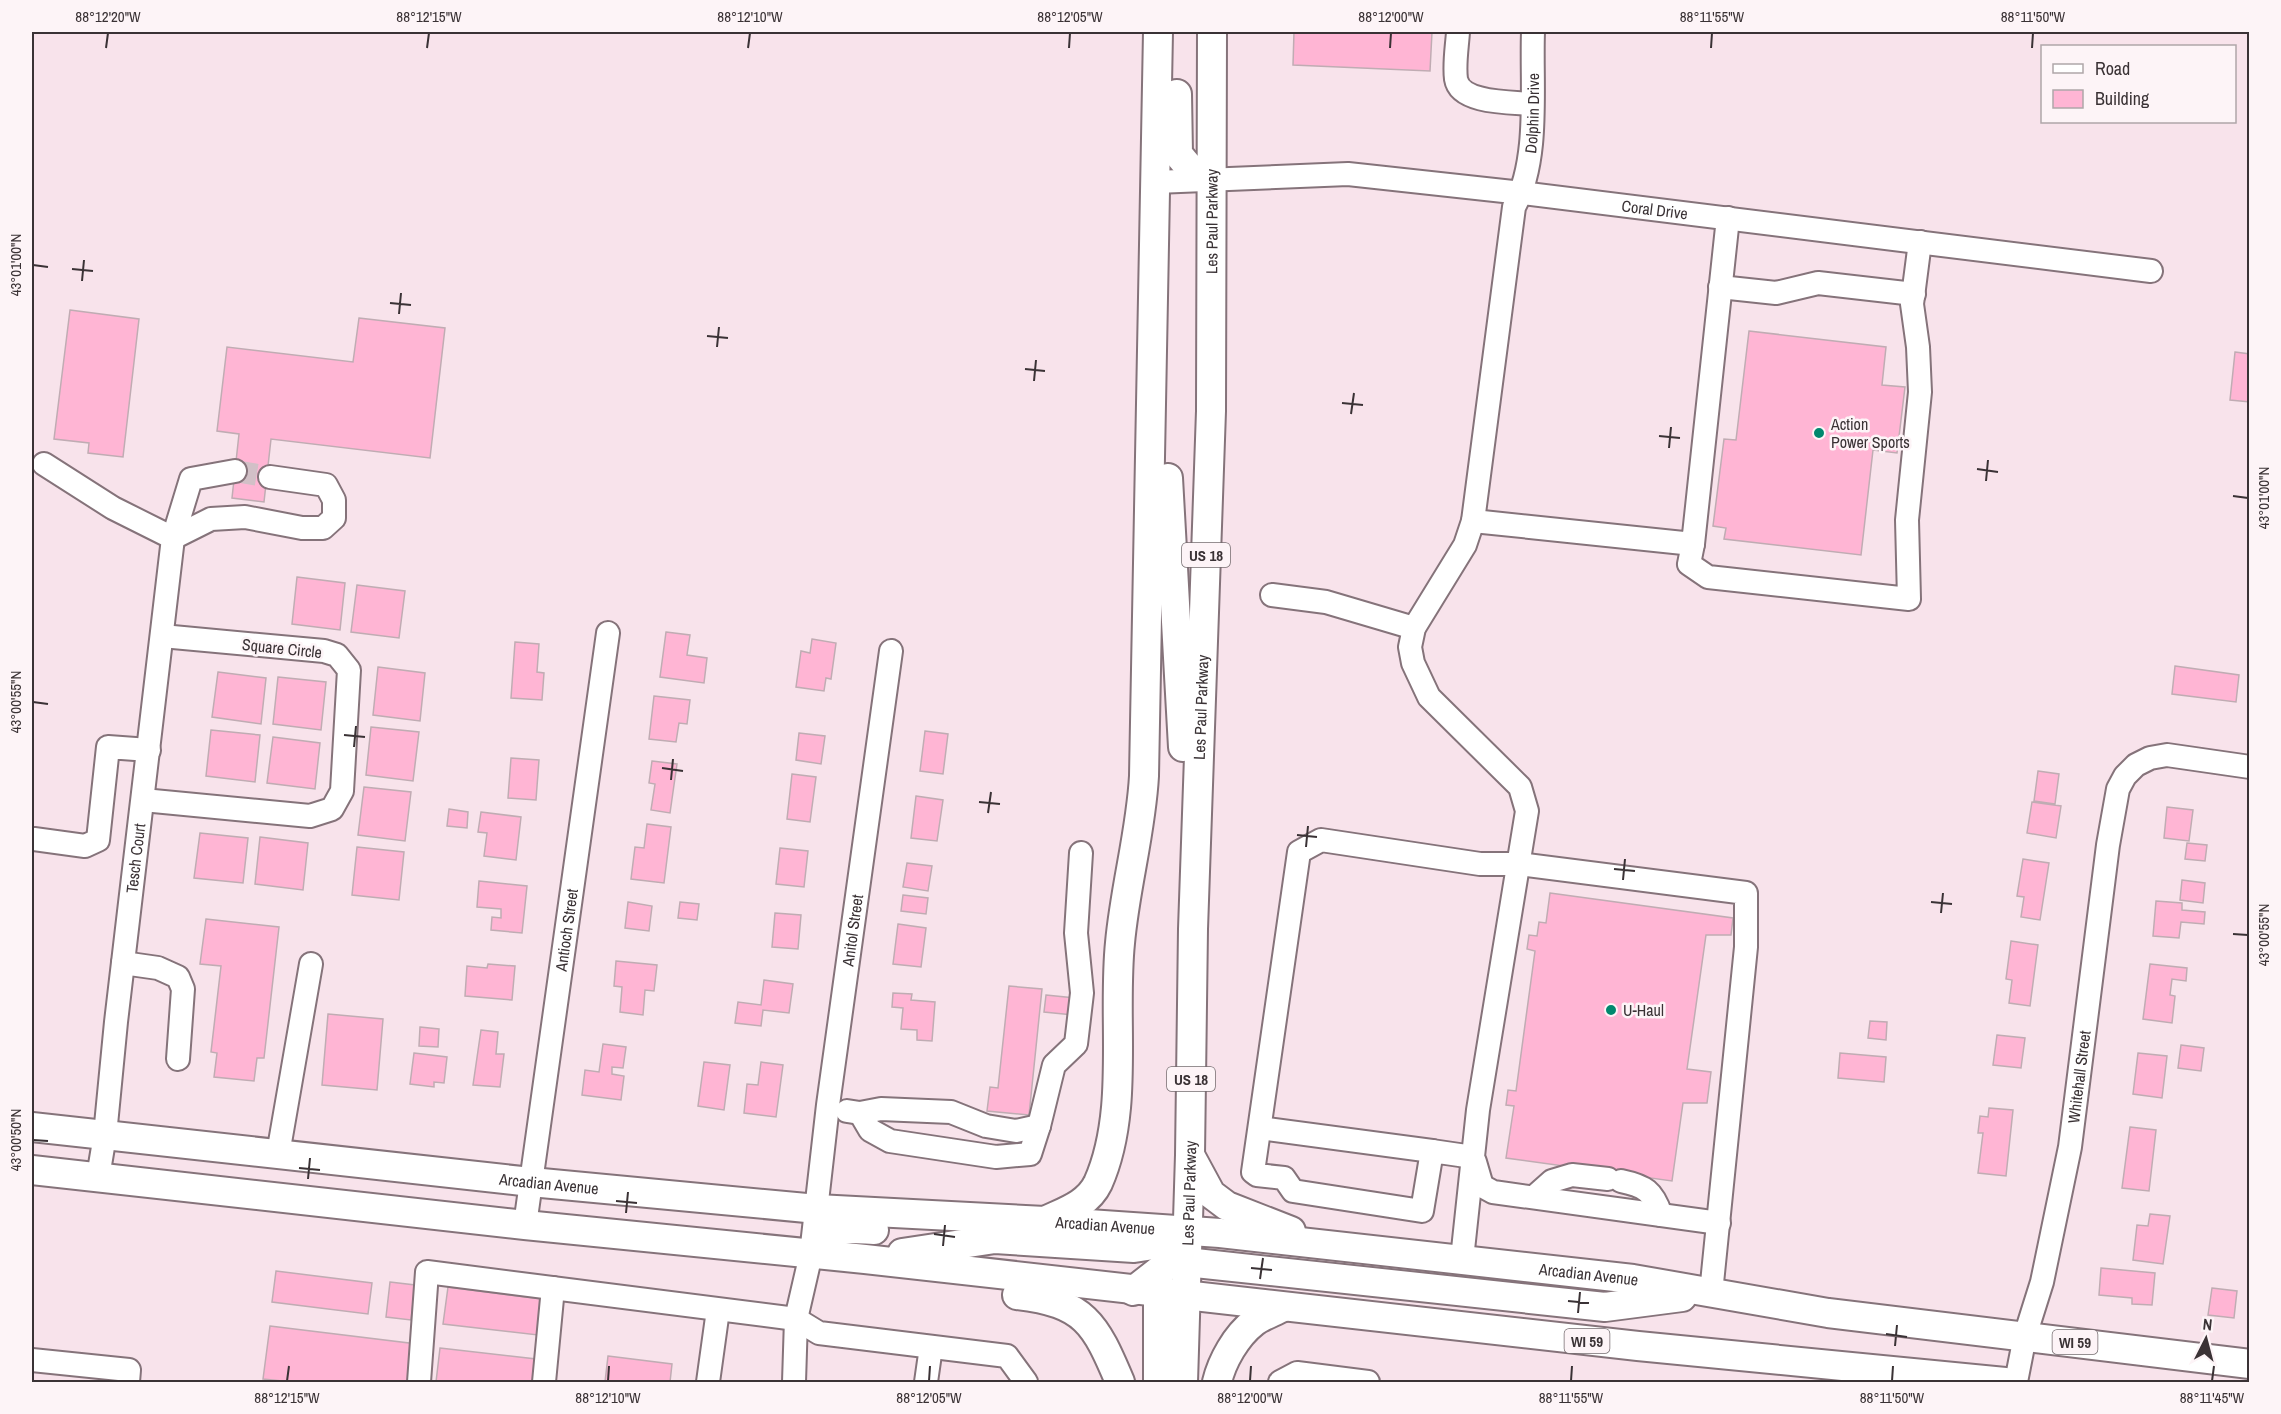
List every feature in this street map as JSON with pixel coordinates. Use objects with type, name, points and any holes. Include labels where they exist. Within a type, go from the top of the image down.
[{"type":"main road","points":[[1045,1221],[1079,1205],[1092,1193],[1098,1183],[1111,1139],[1116,1106],[1120,944],[1142,806],[1153,390],[1158,32]]},
{"type":"main road","points":[[1178,32],[1178,154],[1188,166],[1211,181]]},
{"type":"main road","name":"Les Paul Parkway","points":[[1183,1383],[1159,1262],[1188,1230],[1192,929],[1211,411],[1212,32]]},
{"type":"main road","points":[[1153,390],[1166,427],[1192,929]]},
{"type":"main road","name":"Arcadian Avenue","points":[[32,1127],[531,1182],[817,1209],[1045,1221],[1283,1307],[1638,1347],[2005,1383]]},
{"type":"main road","points":[[1190,1155],[1211,1194],[1227,1206],[1323,1244]]},
{"type":"main road","name":"Arcadian Avenue","points":[[32,1170],[525,1225],[865,1259],[1159,1262]]},
{"type":"main road","points":[[811,1254],[825,1236],[840,1228],[915,1232],[985,1218]]},
{"type":"main road","name":"Arcadian Avenue","points":[[1188,1230],[1633,1280],[1828,1313],[2250,1364]]},
{"type":"main road","points":[[865,1259],[995,1239],[1134,1248],[1159,1262],[1158,1383]]},
{"type":"main road","points":[[865,1259],[931,1284],[1048,1299],[1068,1307],[1087,1321],[1102,1341],[1120,1383]]},
{"type":"main road","name":"WI 59","points":[[1159,1262],[1605,1307],[1711,1293]]},
{"type":"main road","points":[[1217,1383],[1220,1371],[1239,1337],[1255,1322],[1283,1307]]},
{"type":"street","points":[[1458,32],[1456,81],[1464,93],[1477,99],[1532,104]]},
{"type":"street","name":"Dolphin Drive","points":[[1414,628],[1465,545],[1473,521],[1514,207],[1522,193],[1531,146],[1533,32]]},
{"type":"street","name":"Coral Drive","points":[[1156,182],[1348,174],[1522,193],[2151,271]]},
{"type":"street","points":[[1728,218],[1689,564],[1708,577],[1909,599],[1907,520],[1920,392],[1912,304],[1920,242]]},
{"type":"street","points":[[1720,287],[1776,293],[1818,283],[1914,294]]},
{"type":"street","points":[[44,464],[113,508],[173,538],[211,519],[245,517],[302,528],[323,528],[334,518],[334,500],[326,485],[270,477]]},
{"type":"street","name":"Tesch Court","points":[[98,1177],[105,1135],[173,538],[191,479],[235,471]]},
{"type":"street","points":[[1473,521],[1693,544]]},
{"type":"street","points":[[1272,595],[1326,602],[1414,628],[1410,647],[1413,663],[1429,697],[1520,787],[1527,811],[1479,1101],[1462,1259]]},
{"type":"street","name":"Antioch Street","points":[[525,1225],[608,633]]},
{"type":"street","name":"Square Circle","points":[[143,800],[310,816],[332,809],[342,791],[349,670],[337,655],[324,651],[162,636]]},
{"type":"street","name":"Anitol Street","points":[[794,1383],[796,1319],[811,1254],[827,1108],[891,651]]},
{"type":"street","points":[[34,839],[85,846],[98,840],[108,747],[148,750]]},
{"type":"street","name":"Whitehall Street","points":[[2016,1383],[2025,1336],[2042,1282],[2070,1147],[2108,845],[2118,789],[2136,765],[2150,758],[2167,755],[2250,767]]},
{"type":"street","points":[[1432,1151],[1422,1211],[1293,1191],[1284,1178],[1257,1175],[1253,1172],[1299,852],[1321,840],[1480,864],[1519,864],[1746,893],[1746,947],[1711,1293]]},
{"type":"street","points":[[860,1113],[870,1130],[890,1141],[996,1157],[1030,1154],[1053,1065],[1076,1044],[1082,993],[1076,933],[1081,853]]},
{"type":"street","points":[[123,963],[158,968],[178,977],[183,989],[178,1059]]},
{"type":"street","points":[[278,1154],[311,964]]},
{"type":"street","points":[[827,1108],[860,1113],[881,1108],[951,1112],[986,1126],[1016,1131],[1039,1126]]},
{"type":"street","points":[[1260,1128],[1473,1157]]},
{"type":"street","points":[[1473,1157],[1482,1186],[1493,1192],[1719,1223]]},
{"type":"street","points":[[1534,1197],[1552,1181],[1572,1176],[1615,1180],[1636,1184],[1649,1191],[1667,1216]]},
{"type":"street","points":[[419,1383],[427,1272],[796,1319],[819,1333],[1007,1356],[1026,1383]]},
{"type":"street","points":[[544,1383],[553,1288]]},
{"type":"street","points":[[708,1383],[718,1310]]},
{"type":"street","points":[[926,1383],[930,1347]]},
{"type":"street","points":[[32,1360],[129,1370],[128,1383]]},
{"type":"street","points":[[1280,1383],[1297,1373],[1356,1382]]},
{"type":"building","points":[[1294,32],[1432,32],[1430,71],[1293,65]]},
{"type":"building","points":[[70,310],[139,319],[123,457],[88,453],[89,443],[54,439]]},
{"type":"building","points":[[359,318],[445,328],[430,458],[271,439],[264,502],[232,498],[239,434],[217,431],[227,347],[353,362]]},
{"type":"building","points":[[1749,331],[1886,347],[1882,385],[1905,387],[1897,453],[1873,450],[1861,555],[1724,539],[1726,528],[1713,526],[1724,439],[1736,440]]},
{"type":"building","points":[[2235,352],[2250,354],[2250,402],[2230,400]]},
{"type":"building","points":[[297,577],[345,583],[340,630],[292,624]]},
{"type":"building","points":[[357,585],[405,591],[399,638],[351,632]]},
{"type":"building","points":[[666,632],[690,635],[687,655],[707,658],[704,683],[660,677]]},
{"type":"building","points":[[812,639],[836,643],[831,679],[826,678],[824,691],[796,687],[801,651],[810,653]]},
{"type":"building","points":[[515,642],[539,644],[537,672],[544,673],[542,700],[511,698]]},
{"type":"building","points":[[2175,666],[2239,675],[2236,702],[2172,694]]},
{"type":"building","points":[[378,667],[425,673],[420,721],[373,715]]},
{"type":"building","points":[[218,672],[266,678],[261,724],[212,717]]},
{"type":"building","points":[[278,677],[326,682],[321,730],[273,724]]},
{"type":"building","points":[[654,696],[690,700],[687,724],[679,723],[676,742],[649,739]]},
{"type":"building","points":[[371,727],[419,732],[413,781],[366,775]]},
{"type":"building","points":[[211,730],[260,735],[255,782],[206,776]]},
{"type":"building","points":[[925,731],[948,734],[943,774],[920,771]]},
{"type":"building","points":[[799,733],[825,736],[821,764],[796,760]]},
{"type":"building","points":[[273,737],[320,743],[315,789],[267,783]]},
{"type":"building","points":[[511,758],[539,760],[536,800],[508,798]]},
{"type":"building","points":[[652,761],[677,764],[670,813],[651,810],[655,784],[649,783]]},
{"type":"building","points":[[2038,771],[2059,774],[2055,804],[2034,801]]},
{"type":"building","points":[[792,774],[816,777],[810,822],[787,819]]},
{"type":"building","points":[[364,787],[411,792],[405,841],[358,835]]},
{"type":"building","points":[[916,796],[943,800],[937,841],[911,838]]},
{"type":"building","points":[[2032,802],[2061,806],[2056,838],[2027,833]]},
{"type":"building","points":[[2167,807],[2193,810],[2189,841],[2164,838]]},
{"type":"building","points":[[449,809],[468,812],[467,828],[447,826]]},
{"type":"building","points":[[481,812],[521,817],[516,860],[484,856],[487,833],[478,832]]},
{"type":"building","points":[[647,824],[671,827],[664,883],[631,879],[635,847],[644,848]]},
{"type":"building","points":[[200,833],[248,838],[243,883],[194,878]]},
{"type":"building","points":[[260,837],[308,843],[303,890],[255,884]]},
{"type":"building","points":[[2187,843],[2207,845],[2205,861],[2185,859]]},
{"type":"building","points":[[357,847],[404,852],[399,900],[352,895]]},
{"type":"building","points":[[780,848],[808,851],[804,887],[776,884]]},
{"type":"building","points":[[2023,859],[2049,863],[2040,920],[2021,917],[2024,897],[2017,896]]},
{"type":"building","points":[[907,863],[932,866],[928,891],[903,887]]},
{"type":"building","points":[[2182,880],[2205,883],[2203,903],[2180,900]]},
{"type":"building","points":[[479,881],[527,886],[522,933],[491,930],[492,917],[501,918],[501,909],[477,907]]},
{"type":"building","name":"U-Haul","points":[[1550,893],[1733,918],[1731,935],[1706,935],[1687,1069],[1711,1072],[1707,1103],[1683,1103],[1672,1181],[1506,1158],[1514,1106],[1506,1105],[1508,1090],[1516,1091],[1535,951],[1527,949],[1529,935],[1537,936],[1539,922],[1546,923]]},
{"type":"building","points":[[903,895],[928,898],[926,914],[901,911]]},
{"type":"building","points":[[2156,901],[2182,903],[2182,910],[2205,912],[2204,924],[2181,922],[2179,938],[2153,936]]},
{"type":"building","points":[[628,902],[652,906],[649,931],[625,928]]},
{"type":"building","points":[[680,902],[699,904],[697,920],[678,918]]},
{"type":"building","points":[[775,913],[801,915],[798,949],[772,947]]},
{"type":"building","points":[[206,919],[279,927],[264,1058],[257,1058],[254,1081],[214,1077],[217,1053],[211,1052],[221,966],[200,964]]},
{"type":"building","points":[[898,924],[926,928],[921,967],[893,964]]},
{"type":"building","points":[[2011,941],[2038,945],[2030,1006],[2009,1003],[2012,980],[2006,979]]},
{"type":"building","points":[[616,961],[657,965],[654,991],[645,990],[643,1015],[620,1012],[622,987],[614,986]]},
{"type":"building","points":[[488,964],[515,966],[512,1000],[465,996],[467,966],[487,968]]},
{"type":"building","points":[[2150,964],[2187,968],[2186,981],[2172,979],[2170,995],[2175,996],[2172,1023],[2143,1019]]},
{"type":"building","points":[[764,980],[793,984],[789,1013],[763,1010],[761,1026],[735,1023],[738,1002],[761,1005]]},
{"type":"building","points":[[1009,986],[1042,989],[1029,1115],[987,1111],[990,1087],[998,1088]]},
{"type":"building","points":[[893,993],[912,994],[911,1000],[935,1002],[932,1041],[917,1040],[917,1030],[901,1029],[903,1008],[892,1007]]},
{"type":"building","points":[[1046,995],[1075,998],[1073,1015],[1044,1012]]},
{"type":"building","points":[[328,1014],[383,1019],[377,1090],[322,1085]]},
{"type":"building","points":[[1870,1021],[1887,1022],[1886,1040],[1868,1038]]},
{"type":"building","points":[[420,1027],[439,1029],[438,1047],[419,1046]]},
{"type":"building","points":[[481,1030],[498,1032],[496,1054],[504,1054],[500,1087],[473,1085]]},
{"type":"building","points":[[1997,1035],[2025,1038],[2021,1068],[1993,1065]]},
{"type":"building","points":[[603,1044],[626,1047],[623,1068],[612,1067],[612,1074],[624,1076],[621,1100],[582,1095],[585,1070],[599,1072]]},
{"type":"building","points":[[2181,1045],[2204,1048],[2201,1071],[2178,1068]]},
{"type":"building","points":[[414,1053],[447,1057],[444,1083],[434,1082],[434,1087],[410,1084]]},
{"type":"building","points":[[1840,1053],[1886,1057],[1884,1082],[1838,1078]]},
{"type":"building","points":[[2138,1053],[2167,1056],[2162,1098],[2133,1094]]},
{"type":"building","points":[[704,1062],[730,1065],[724,1110],[698,1106]]},
{"type":"building","points":[[761,1062],[783,1065],[776,1117],[744,1113],[747,1084],[758,1085]]},
{"type":"building","points":[[1989,1108],[2013,1110],[2006,1176],[1978,1173],[1983,1133],[1978,1133],[1980,1116],[1988,1117]]},
{"type":"building","points":[[2130,1127],[2156,1130],[2149,1191],[2122,1188]]},
{"type":"building","points":[[2150,1214],[2170,1216],[2163,1264],[2133,1260],[2137,1225],[2148,1226]]},
{"type":"building","points":[[2101,1268],[2155,1273],[2152,1305],[2132,1304],[2132,1298],[2099,1295]]},
{"type":"building","points":[[276,1271],[372,1283],[368,1314],[272,1302]]},
{"type":"building","points":[[390,1282],[415,1285],[411,1320],[386,1317]]},
{"type":"building","points":[[448,1287],[542,1299],[538,1335],[443,1324]]},
{"type":"building","points":[[2212,1288],[2237,1291],[2234,1318],[2208,1315]]},
{"type":"building","points":[[270,1326],[417,1344],[412,1382],[292,1382],[263,1379]]},
{"type":"building","points":[[440,1348],[536,1359],[533,1382],[436,1382]]},
{"type":"building","points":[[608,1356],[672,1364],[670,1382],[605,1382]]},
{"type":"tunnel","points":[[235,471],[270,477]]},
{"type":"place","name":"Action Power Sports","points":[[1819,433]]},
{"type":"place","name":"U-Haul","points":[[1611,1010]]}]
